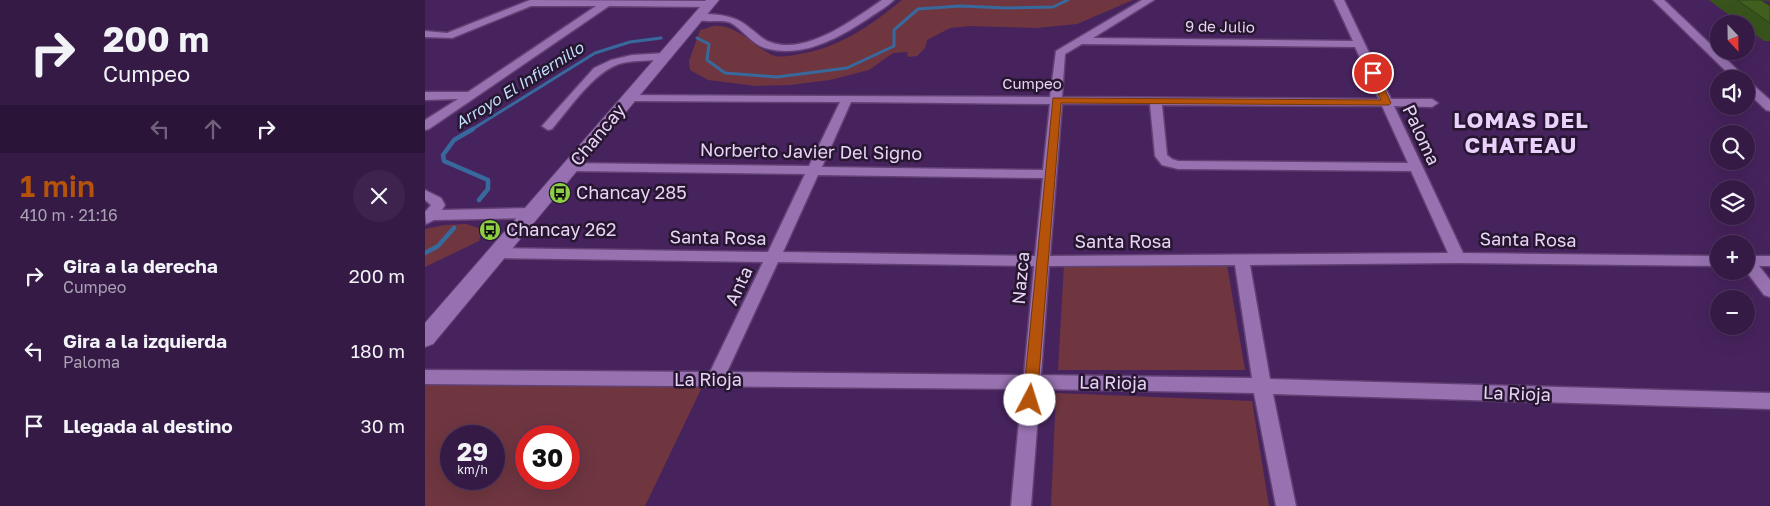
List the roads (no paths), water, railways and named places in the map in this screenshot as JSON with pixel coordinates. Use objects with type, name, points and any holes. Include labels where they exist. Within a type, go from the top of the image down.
[{"type":"main road","name":"Chancay","points":[[425,338],[707,7]]},
{"type":"street","points":[[425,45],[531,2],[707,7],[731,20],[766,44],[787,47],[816,43],[889,0]]},
{"type":"street","points":[[1081,41],[1149,0]]},
{"type":"street","name":"Paloma","points":[[1339,0],[1459,258]]},
{"type":"street","points":[[1658,0],[1732,70]]},
{"type":"street","points":[[425,126],[606,4]]},
{"type":"street","points":[[425,34],[448,36]]},
{"type":"street","name":"9 de Julio","points":[[1081,41],[1359,44]]},
{"type":"street","name":"Nazca","points":[[1021,506],[1061,53],[1081,41]]},
{"type":"street","points":[[548,126],[598,70],[615,62],[632,58],[666,56]]},
{"type":"street","points":[[1755,93],[1770,107]]},
{"type":"street","points":[[425,96],[469,95]]},
{"type":"street","name":"Cumpeo","points":[[631,97],[1432,103]]},
{"type":"street","name":"Anta","points":[[715,380],[847,99]]},
{"type":"street","points":[[1156,101],[1161,156],[1167,162],[1178,165],[1416,167]]},
{"type":"street","name":"Norberto Javier Del Signo","points":[[571,167],[1050,174]]},
{"type":"street","points":[[425,194],[436,201],[438,205],[428,217]]},
{"type":"street","points":[[428,217],[531,213]]},
{"type":"street","name":"Santa Rosa","points":[[498,253],[1042,261],[1459,258],[1710,261]]},
{"type":"street","points":[[1242,261],[1286,506]]},
{"type":"street","points":[[1755,261],[1770,261]]},
{"type":"street","points":[[1755,271],[1770,291]]},
{"type":"street","name":"La Rioja","points":[[425,377],[1032,382],[1263,386],[1770,401]]},
{"type":"waterway","name":"Arroyo El Infiernillo","points":[[697,38],[709,44],[707,60],[725,73],[777,77],[847,68],[894,46],[894,30],[918,9],[960,6],[1006,8],[1053,7],[1068,0]]},
{"type":"waterway","name":"Arroyo El Infiernillo","points":[[471,130],[595,53],[630,42],[661,38]]},
{"type":"waterway","name":"Arroyo El Infiernillo","points":[[473,129],[454,140],[443,155],[444,161],[488,180],[488,189],[479,200]]},
{"type":"waterway","name":"Arroyo El Infiernillo","points":[[425,253],[438,246],[454,228]]},
{"type":"place","name":"Chancay 285","points":[[560,193]]},
{"type":"place","name":"Chancay 262","points":[[490,230]]},
{"type":"district","name":"LOMAS DEL CHATEAU","points":[[1521,132]]}]
